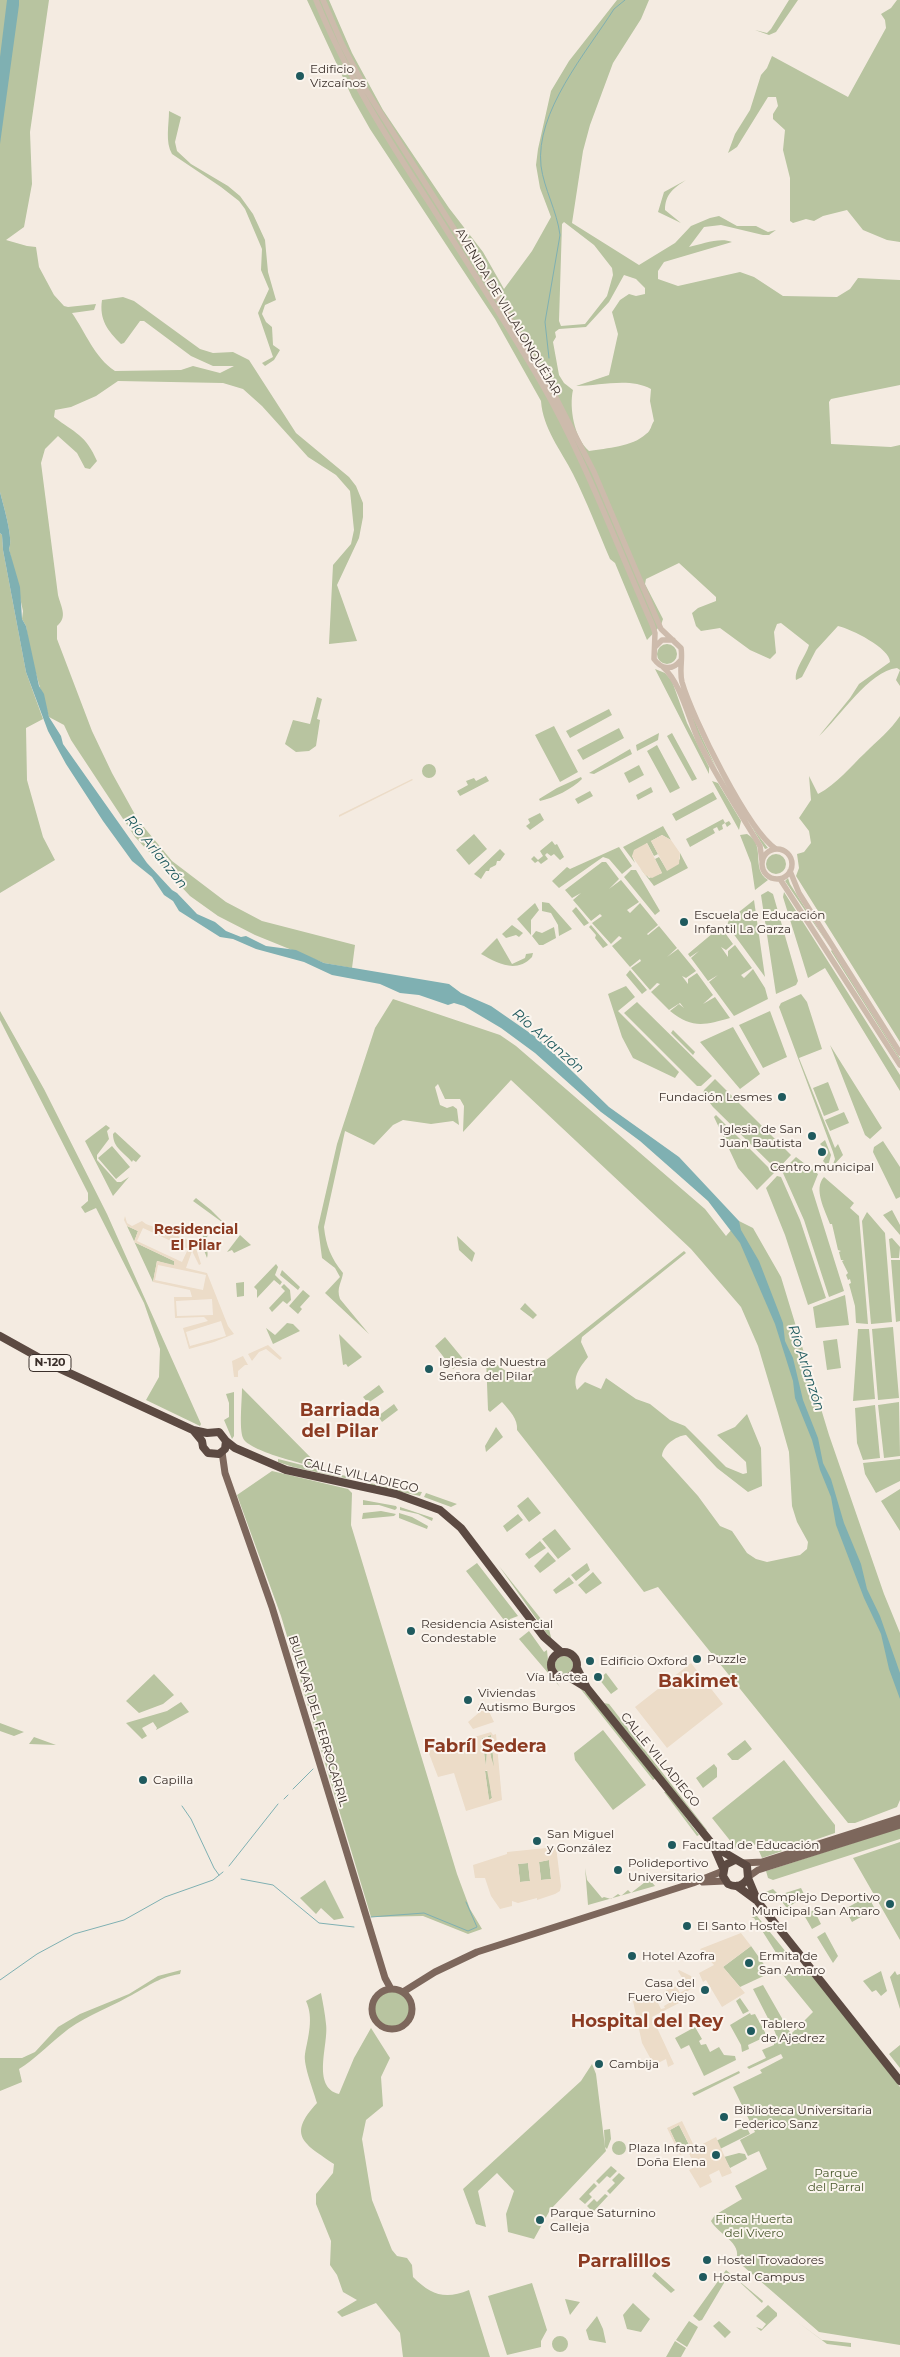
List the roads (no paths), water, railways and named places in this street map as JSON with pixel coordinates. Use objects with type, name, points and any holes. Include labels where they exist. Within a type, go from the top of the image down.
[{"type":"highway","name":"N-120","points":[[0,1336],[54,1366],[193,1430],[207,1433]]},
{"type":"highway","name":"N-120","points":[[193,1430],[202,1441]]},
{"type":"highway","points":[[218,1432],[222,1449],[205,1450],[202,1441],[207,1433],[218,1432]]},
{"type":"highway","name":"CALLE VILLADIEGO","points":[[222,1449],[235,1448],[298,1474],[396,1494],[427,1504],[453,1519],[521,1604],[544,1637],[561,1652]]},
{"type":"highway","name":"CALLE VILLADIEGO","points":[[544,1637],[552,1660]]},
{"type":"highway","points":[[561,1652],[567,1652],[574,1657],[577,1668],[569,1677],[562,1678],[554,1674],[551,1668],[552,1660],[561,1652]]},
{"type":"highway","name":"CALLE VILLADIEGO","points":[[577,1668],[587,1688],[713,1846],[723,1870]]},
{"type":"highway","name":"CALLE VILLADIEGO","points":[[569,1677],[587,1688]]},
{"type":"highway","name":"CALLE VILLADIEGO","points":[[713,1846],[735,1860]]},
{"type":"highway","points":[[755,1900],[748,1878],[748,1869],[744,1863],[735,1860],[727,1863],[723,1870],[725,1882],[737,1886],[755,1900],[900,2081]]},
{"type":"highway","points":[[737,1886],[748,1878]]},
{"type":"main road","name":"BULEVAR DEL FERROCARRIL","points":[[222,1449],[225,1473],[272,1607],[388,1989]]},
{"type":"main road","points":[[744,1863],[762,1862],[900,1818]]},
{"type":"main road","points":[[748,1878],[758,1870],[900,1825]]},
{"type":"main road","points":[[405,1993],[435,1972],[477,1952],[693,1884],[723,1870]]},
{"type":"main road","points":[[693,1884],[725,1882]]},
{"type":"main road","points":[[388,1989],[405,1993],[412,2010],[409,2021],[399,2028],[386,2029],[376,2022],[372,2010],[375,1998],[388,1989]]},
{"type":"street","name":"AVENIDA DE VILLALONQUÉJAR","points":[[316,0],[337,49],[362,95],[498,312],[542,385],[569,436],[600,500],[652,624],[655,633],[654,648]]},
{"type":"street","name":"AVENIDA DE VILLALONQUÉJAR","points":[[323,0],[344,49],[376,107],[491,286],[558,401],[597,479],[661,629],[673,640]]},
{"type":"street","points":[[900,1053],[799,893],[790,872],[792,864],[789,856],[784,851],[776,849],[767,843],[752,821],[703,735],[681,675],[681,648],[673,640],[662,640],[654,648],[654,659],[675,680],[690,723],[702,747],[760,846],[762,869],[766,875],[780,879],[802,909],[900,1065]]},
{"type":"street","points":[[663,667],[674,667],[681,659]]},
{"type":"street","points":[[762,861],[766,854],[776,849]]},
{"type":"street","points":[[780,879],[790,872]]},
{"type":"water","points":[[7,0],[19,0],[19,5],[0,144],[0,57]]},
{"type":"water","name":"Río Arlanzón","points":[[0,492],[9,530],[9,549],[20,587],[22,619],[26,626],[39,686],[44,694],[49,717],[61,736],[63,744],[147,863],[172,890],[197,914],[215,922],[226,931],[241,937],[246,936],[266,946],[296,950],[324,963],[449,984],[461,993],[491,1006],[540,1040],[609,1107],[679,1157],[739,1221],[741,1230],[759,1261],[783,1323],[785,1341],[793,1358],[803,1400],[818,1438],[823,1463],[831,1479],[844,1523],[861,1564],[867,1589],[880,1616],[900,1673],[900,1699],[889,1669],[881,1634],[864,1598],[836,1525],[831,1497],[820,1470],[812,1440],[795,1398],[793,1381],[775,1324],[740,1243],[708,1201],[640,1141],[601,1112],[535,1053],[501,1028],[464,1006],[454,1003],[448,1005],[419,995],[400,993],[380,984],[332,975],[304,962],[256,949],[233,939],[220,937],[179,911],[173,901],[164,895],[152,877],[132,861],[66,764],[48,731],[26,672],[3,550],[2,535],[0,533]]},
{"type":"waterway","points":[[549,358],[545,322],[560,235],[541,166],[541,146],[554,104],[565,84],[614,9],[625,0]]},
{"type":"waterway","points":[[293,1789],[313,1769]]},
{"type":"waterway","points":[[284,1799],[288,1795]]},
{"type":"waterway","points":[[229,1866],[278,1804]]},
{"type":"waterway","points":[[182,1806],[191,1819],[219,1875]]},
{"type":"waterway","points":[[0,1980],[37,1954],[74,1934],[124,1920],[165,1897],[213,1880],[223,1872]]},
{"type":"waterway","points":[[241,1879],[273,1885],[319,1923],[354,1927]]},
{"type":"waterway","points":[[371,1917],[424,1913],[468,1931],[477,1927],[466,1902]]},
{"type":"place","name":"Edificio Vizcaínos","points":[[300,76]]},
{"type":"place","name":"Escuela de Educación Infantil La Garza","points":[[684,922]]},
{"type":"place","name":"Fundación Lesmes","points":[[782,1097]]},
{"type":"place","name":"Iglesia de San Juan Bautista","points":[[812,1136]]},
{"type":"place","name":"Centro municipal","points":[[822,1152]]},
{"type":"place","name":"Iglesia de Nuestra Señora del Pilar","points":[[429,1369]]},
{"type":"place","name":"Residencia Asistencial Condestable","points":[[411,1631]]},
{"type":"place","name":"Puzzle","points":[[697,1659]]},
{"type":"place","name":"Edificio Oxford","points":[[590,1661]]},
{"type":"place","name":"Vía Láctea","points":[[598,1677]]},
{"type":"place","name":"Viviendas Autismo Burgos","points":[[468,1700]]},
{"type":"place","name":"Capilla","points":[[143,1780]]},
{"type":"place","name":"San Miguel y González","points":[[537,1841]]},
{"type":"place","name":"Facultad de Educación","points":[[672,1845]]},
{"type":"place","name":"Polideportivo Universitario","points":[[618,1870]]},
{"type":"place","name":"Complejo Deportivo Municipal San Amaro","points":[[890,1904]]},
{"type":"place","name":"El Santo Hostel","points":[[687,1926]]},
{"type":"place","name":"Hotel Azofra","points":[[632,1956]]},
{"type":"place","name":"Ermita de San Amaro","points":[[749,1963]]},
{"type":"place","name":"Casa del Fuero Viejo","points":[[705,1990]]},
{"type":"place","name":"Tablero de Ajedrez","points":[[751,2031]]},
{"type":"place","name":"Cambija","points":[[599,2064]]},
{"type":"place","name":"Biblioteca Universitaria Federico Sanz","points":[[724,2117]]},
{"type":"place","name":"Plaza Infanta Doña Elena","points":[[716,2155]]},
{"type":"place","name":"Parque Saturnino Calleja","points":[[540,2220]]},
{"type":"place","name":"Hostel Trovadores","points":[[707,2260]]},
{"type":"place","name":"Hostal Campus","points":[[703,2277]]},
{"type":"district","name":"Residencial El Pilar","points":[[196,1238]]},
{"type":"district","name":"Barriada del Pilar","points":[[340,1421]]},
{"type":"district","name":"Bakimet","points":[[698,1682]]},
{"type":"district","name":"Fabríl Sedera","points":[[485,1747]]},
{"type":"district","name":"Hospital del Rey","points":[[647,2022]]},
{"type":"district","name":"Parralillos","points":[[624,2262]]},
{"type":"park label","name":"Parque del Parral","points":[[836,2180]]},
{"type":"park label","name":"Finca Huerta del Vivero","points":[[754,2226]]}]
